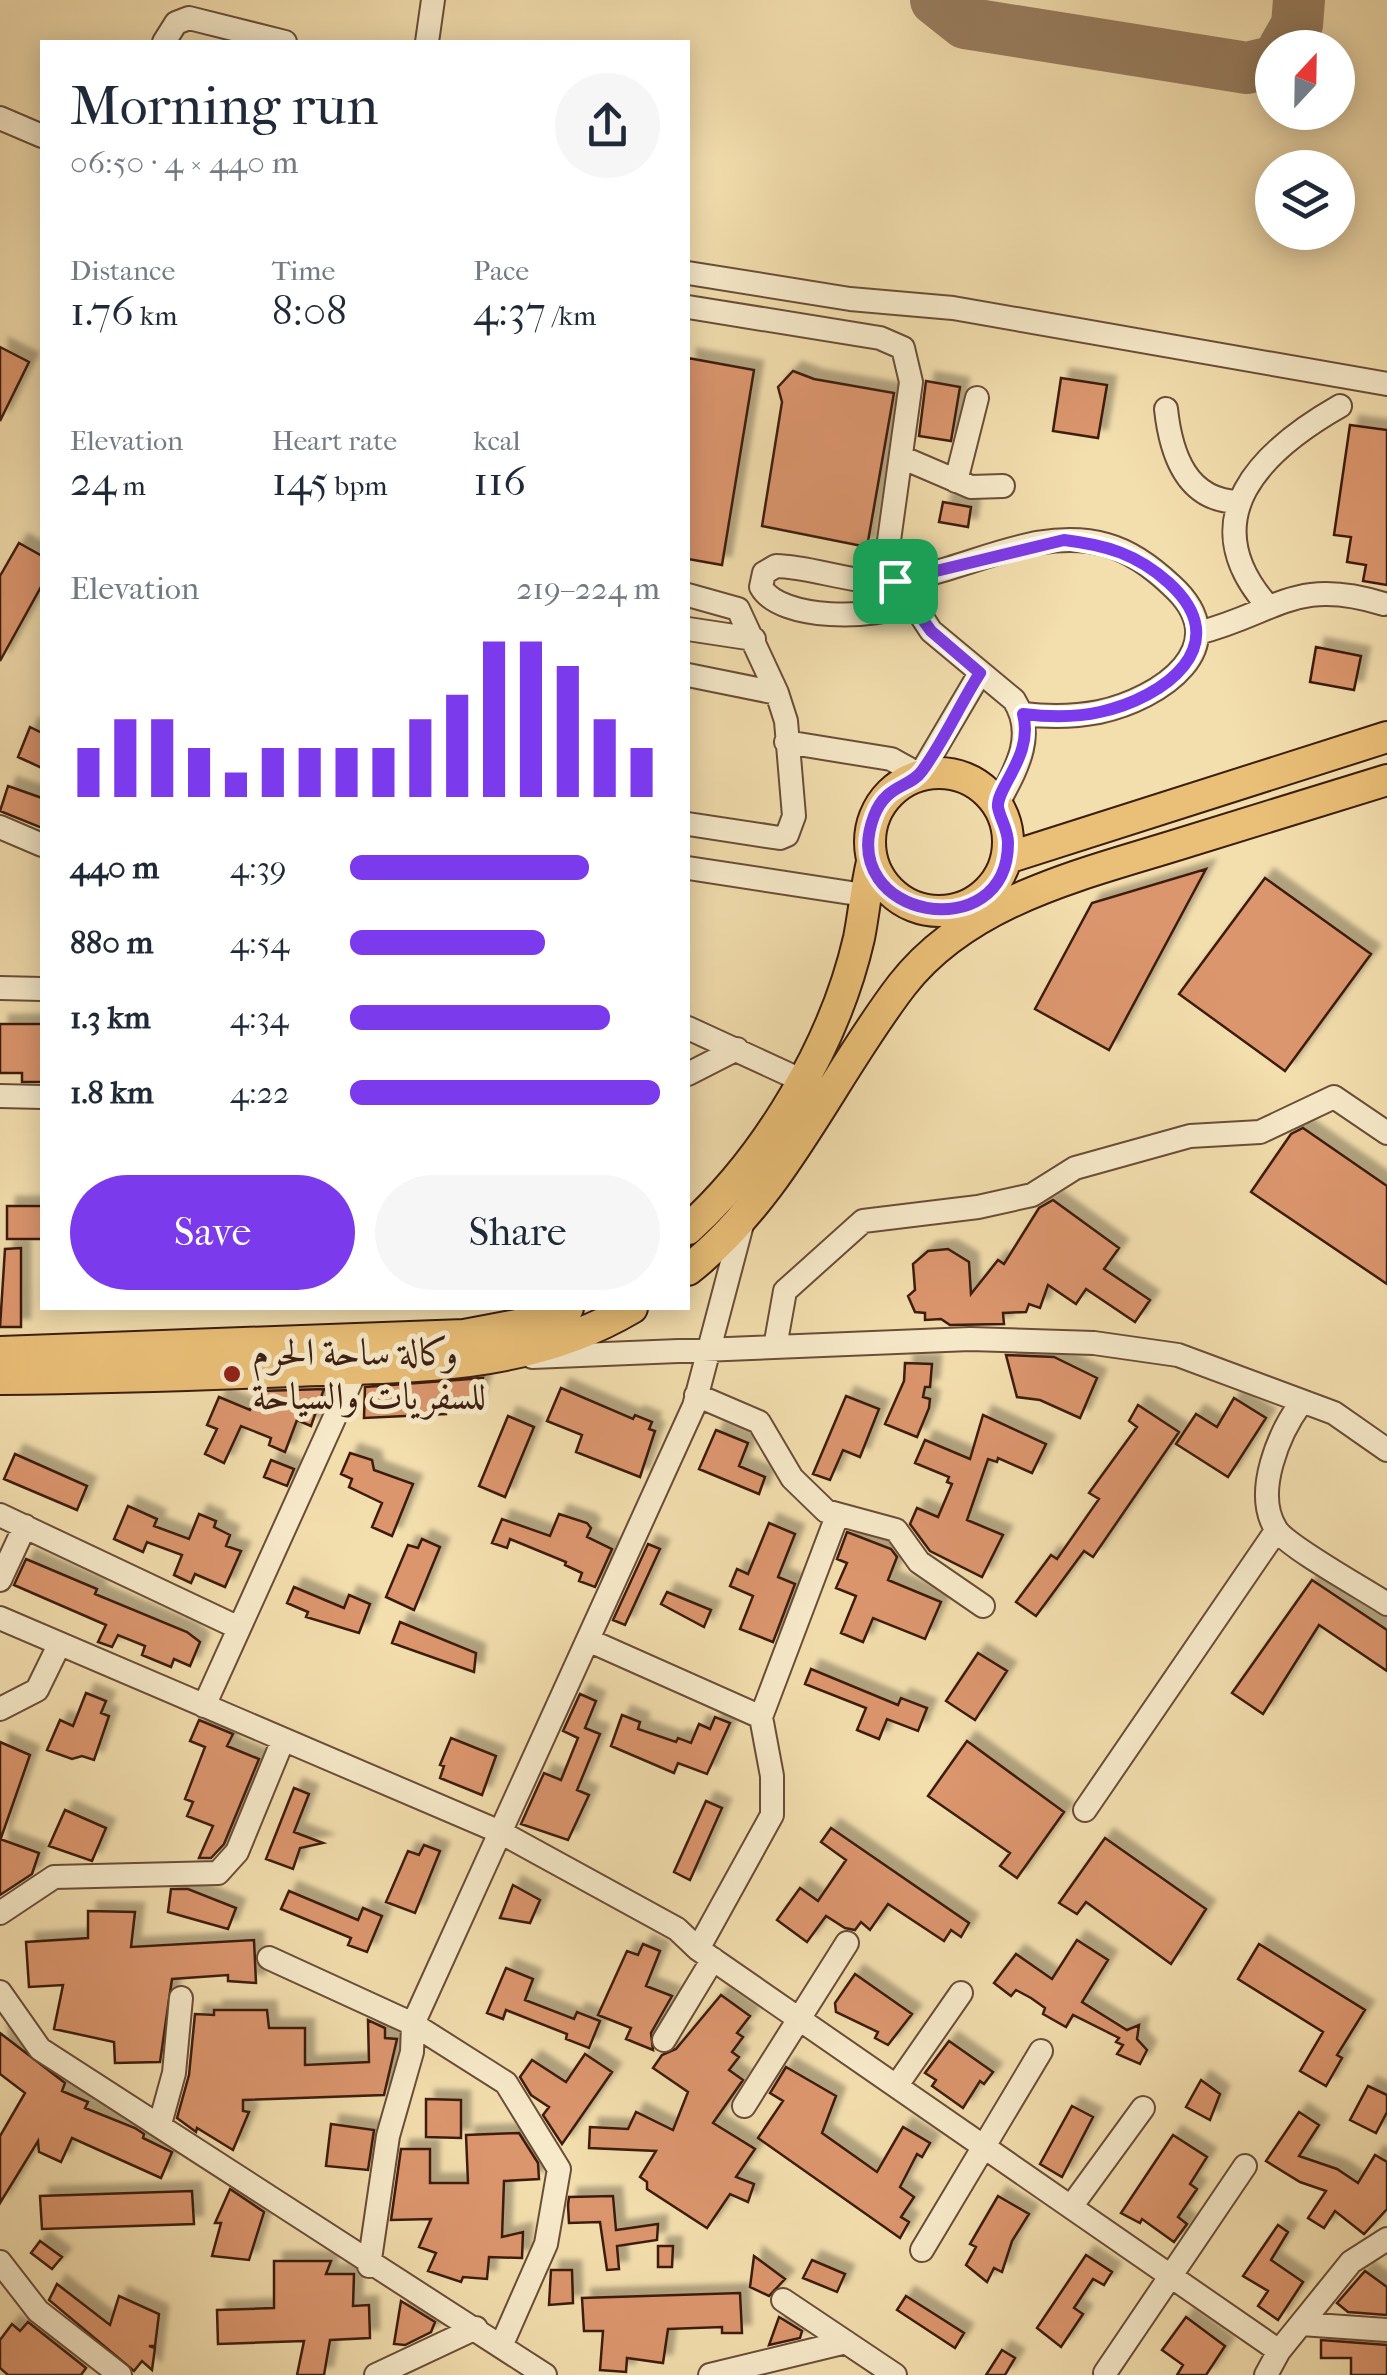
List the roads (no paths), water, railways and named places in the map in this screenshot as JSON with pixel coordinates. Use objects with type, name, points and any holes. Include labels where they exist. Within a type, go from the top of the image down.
[{"type":"main road","points":[[1006,858],[1387,737]]},
{"type":"main road","points":[[690,1227],[755,1153],[801,1080],[841,995],[859,936],[872,862],[869,834],[878,808],[895,787],[920,775],[958,775],[980,786],[997,805],[1007,830],[1006,858],[986,893],[948,911],[906,903],[885,886],[872,862]]},
{"type":"main road","points":[[690,1268],[744,1217],[774,1180],[902,984],[956,933],[1049,887],[1387,780]]},
{"type":"main road","points":[[0,1352],[464,1335],[517,1325],[562,1310]]},
{"type":"main road","points":[[0,1380],[357,1368],[508,1358],[562,1342],[628,1310]]},
{"type":"street","points":[[426,40],[434,0]]},
{"type":"street","points":[[165,40],[176,24],[189,18],[277,40]]},
{"type":"street","points":[[0,118],[40,135]]},
{"type":"street","points":[[690,274],[953,308],[1387,384]]},
{"type":"street","points":[[791,324],[795,290]]},
{"type":"street","points":[[690,307],[880,338],[903,348],[912,370],[884,552],[895,581],[931,631],[1014,700],[1023,714],[1024,741],[997,805]]},
{"type":"street","points":[[956,481],[977,398]]},
{"type":"street","points":[[1266,604],[1249,584],[1238,560],[1233,540],[1239,502],[1264,463],[1287,441],[1340,406]]},
{"type":"street","points":[[1166,410],[1177,461],[1191,483],[1204,496],[1239,502]]},
{"type":"street","points":[[900,456],[971,487],[1003,486]]},
{"type":"street","points":[[909,603],[882,614],[854,616],[780,605],[768,599],[761,586],[764,573],[776,566],[895,581],[1064,540],[1108,545],[1148,564],[1180,593],[1193,611],[1198,632],[1193,655],[1180,672],[1154,691],[1101,712],[1049,717],[1023,714]]},
{"type":"street","points":[[1198,632],[1231,623],[1266,604],[1324,592],[1384,604]]},
{"type":"street","points":[[690,596],[738,609],[754,639],[786,721],[794,816],[787,835],[773,838],[690,824]]},
{"type":"street","points":[[690,629],[754,639]]},
{"type":"street","points":[[786,742],[891,760],[920,775],[980,673]]},
{"type":"street","points":[[690,676],[777,694]]},
{"type":"street","points":[[0,827],[40,845]]},
{"type":"street","points":[[690,868],[864,895]]},
{"type":"street","points":[[0,988],[40,989]]},
{"type":"street","points":[[690,1029],[801,1080]]},
{"type":"street","points":[[690,1073],[738,1049]]},
{"type":"street","points":[[0,1096],[40,1097]]},
{"type":"street","points":[[775,1347],[784,1291],[862,1221],[978,1207],[1032,1195],[1075,1168],[1190,1136],[1260,1132],[1334,1096],[1387,1133]]},
{"type":"street","points":[[369,2266],[388,2136],[412,2052],[412,2024],[696,1395],[744,1217]]},
{"type":"street","points":[[508,1358],[970,1339],[1094,1344],[1178,1355],[1334,1414],[1387,1450]]},
{"type":"street","points":[[204,1706],[357,1368]]},
{"type":"street","points":[[696,1395],[759,1422],[792,1478],[808,1497],[836,1516],[896,1530],[919,1562],[983,1606]]},
{"type":"street","points":[[1301,1404],[1273,1457],[1268,1506],[1276,1531],[1387,1604]]},
{"type":"street","points":[[0,1514],[239,1628]]},
{"type":"street","points":[[664,2040],[772,1815],[772,1776],[760,1717],[836,1516]]},
{"type":"street","points":[[0,1580],[25,1526]]},
{"type":"street","points":[[1085,1810],[1276,1531]]},
{"type":"street","points":[[0,1618],[500,1832],[677,1929],[706,1954],[1279,2350]]},
{"type":"street","points":[[588,1640],[760,1717]]},
{"type":"street","points":[[0,1709],[37,1690],[59,1646]]},
{"type":"street","points":[[0,1913],[54,1876],[218,1872],[237,1852],[283,1740]]},
{"type":"street","points":[[744,2106],[847,1943]]},
{"type":"street","points":[[269,1958],[412,2024],[506,2083],[559,2169],[546,2244],[502,2344]]},
{"type":"street","points":[[0,1992],[40,2049],[160,2124],[369,2266],[502,2344],[544,2375]]},
{"type":"street","points":[[897,2085],[960,1993]]},
{"type":"street","points":[[160,2124],[174,2073],[180,1998]]},
{"type":"street","points":[[922,2250],[1041,2051]]},
{"type":"street","points":[[1073,2204],[1143,2108]]},
{"type":"street","points":[[1105,2373],[1244,2166]]},
{"type":"street","points":[[1266,2375],[1279,2350],[1351,2262],[1387,2239]]},
{"type":"street","points":[[0,2262],[38,2311],[120,2375]]},
{"type":"street","points":[[782,2300],[895,2375]]},
{"type":"street","points":[[1301,2324],[1387,2330]]},
{"type":"street","points":[[376,2375],[476,2328]]},
{"type":"street","points":[[710,2375],[846,2342]]},
{"type":"place","name":"وكالة ساحة الحرم للسفريات والسياحة","points":[[232,1374]]}]
